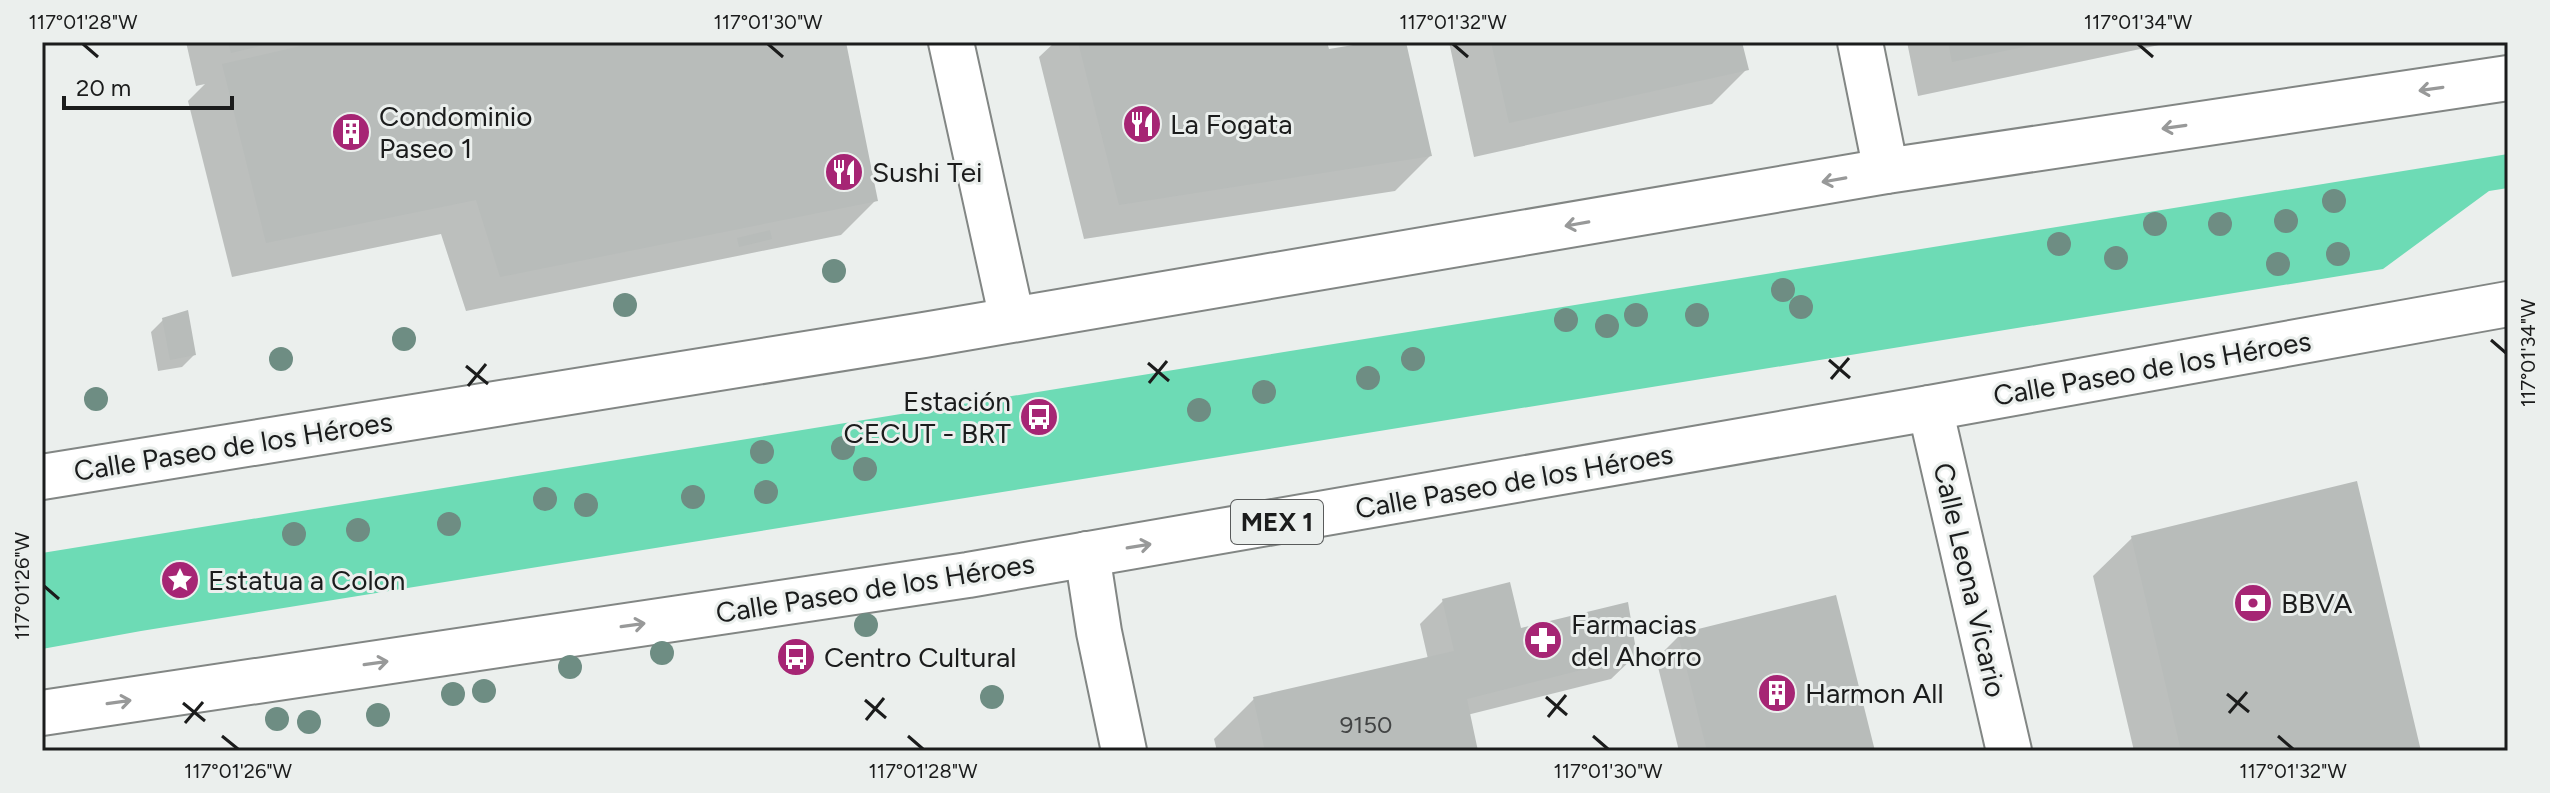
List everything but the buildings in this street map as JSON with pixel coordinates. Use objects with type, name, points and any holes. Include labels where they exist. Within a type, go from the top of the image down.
[{"type":"main road","points":[[951,42],[1012,319]]},
{"type":"main road","points":[[1860,42],[1886,171]]},
{"type":"main road","name":"Calle Paseo de los Héroes","points":[[42,477],[1012,319],[1886,171],[2508,78]]},
{"type":"main road","name":"Calle Paseo de los Héroes","points":[[42,713],[968,575],[2508,304]]},
{"type":"main road","name":"Calle Leona Vicario","points":[[1930,408],[2009,751]]},
{"type":"main road","points":[[1087,554],[1099,632],[1124,751]]},
{"type":"green space","points":[[2508,154],[2508,188],[2489,191],[2383,269],[42,649],[42,553]]},
{"type":"place","name":"La Fogata","points":[[1142,124]]},
{"type":"place","name":"Condominio Paseo 1","points":[[351,132]]},
{"type":"place","name":"Sushi Tei","points":[[844,172]]},
{"type":"place","name":"Estación CECUT - BRT","points":[[1039,417]]},
{"type":"place","name":"Estatua a Colon","points":[[180,580]]},
{"type":"place","name":"BBVA","points":[[2253,603]]},
{"type":"place","name":"Farmacias del Ahorro","points":[[1543,640]]},
{"type":"place","name":"Centro Cultural","points":[[796,657]]},
{"type":"place","name":"Harmon All","points":[[1777,693]]}]
